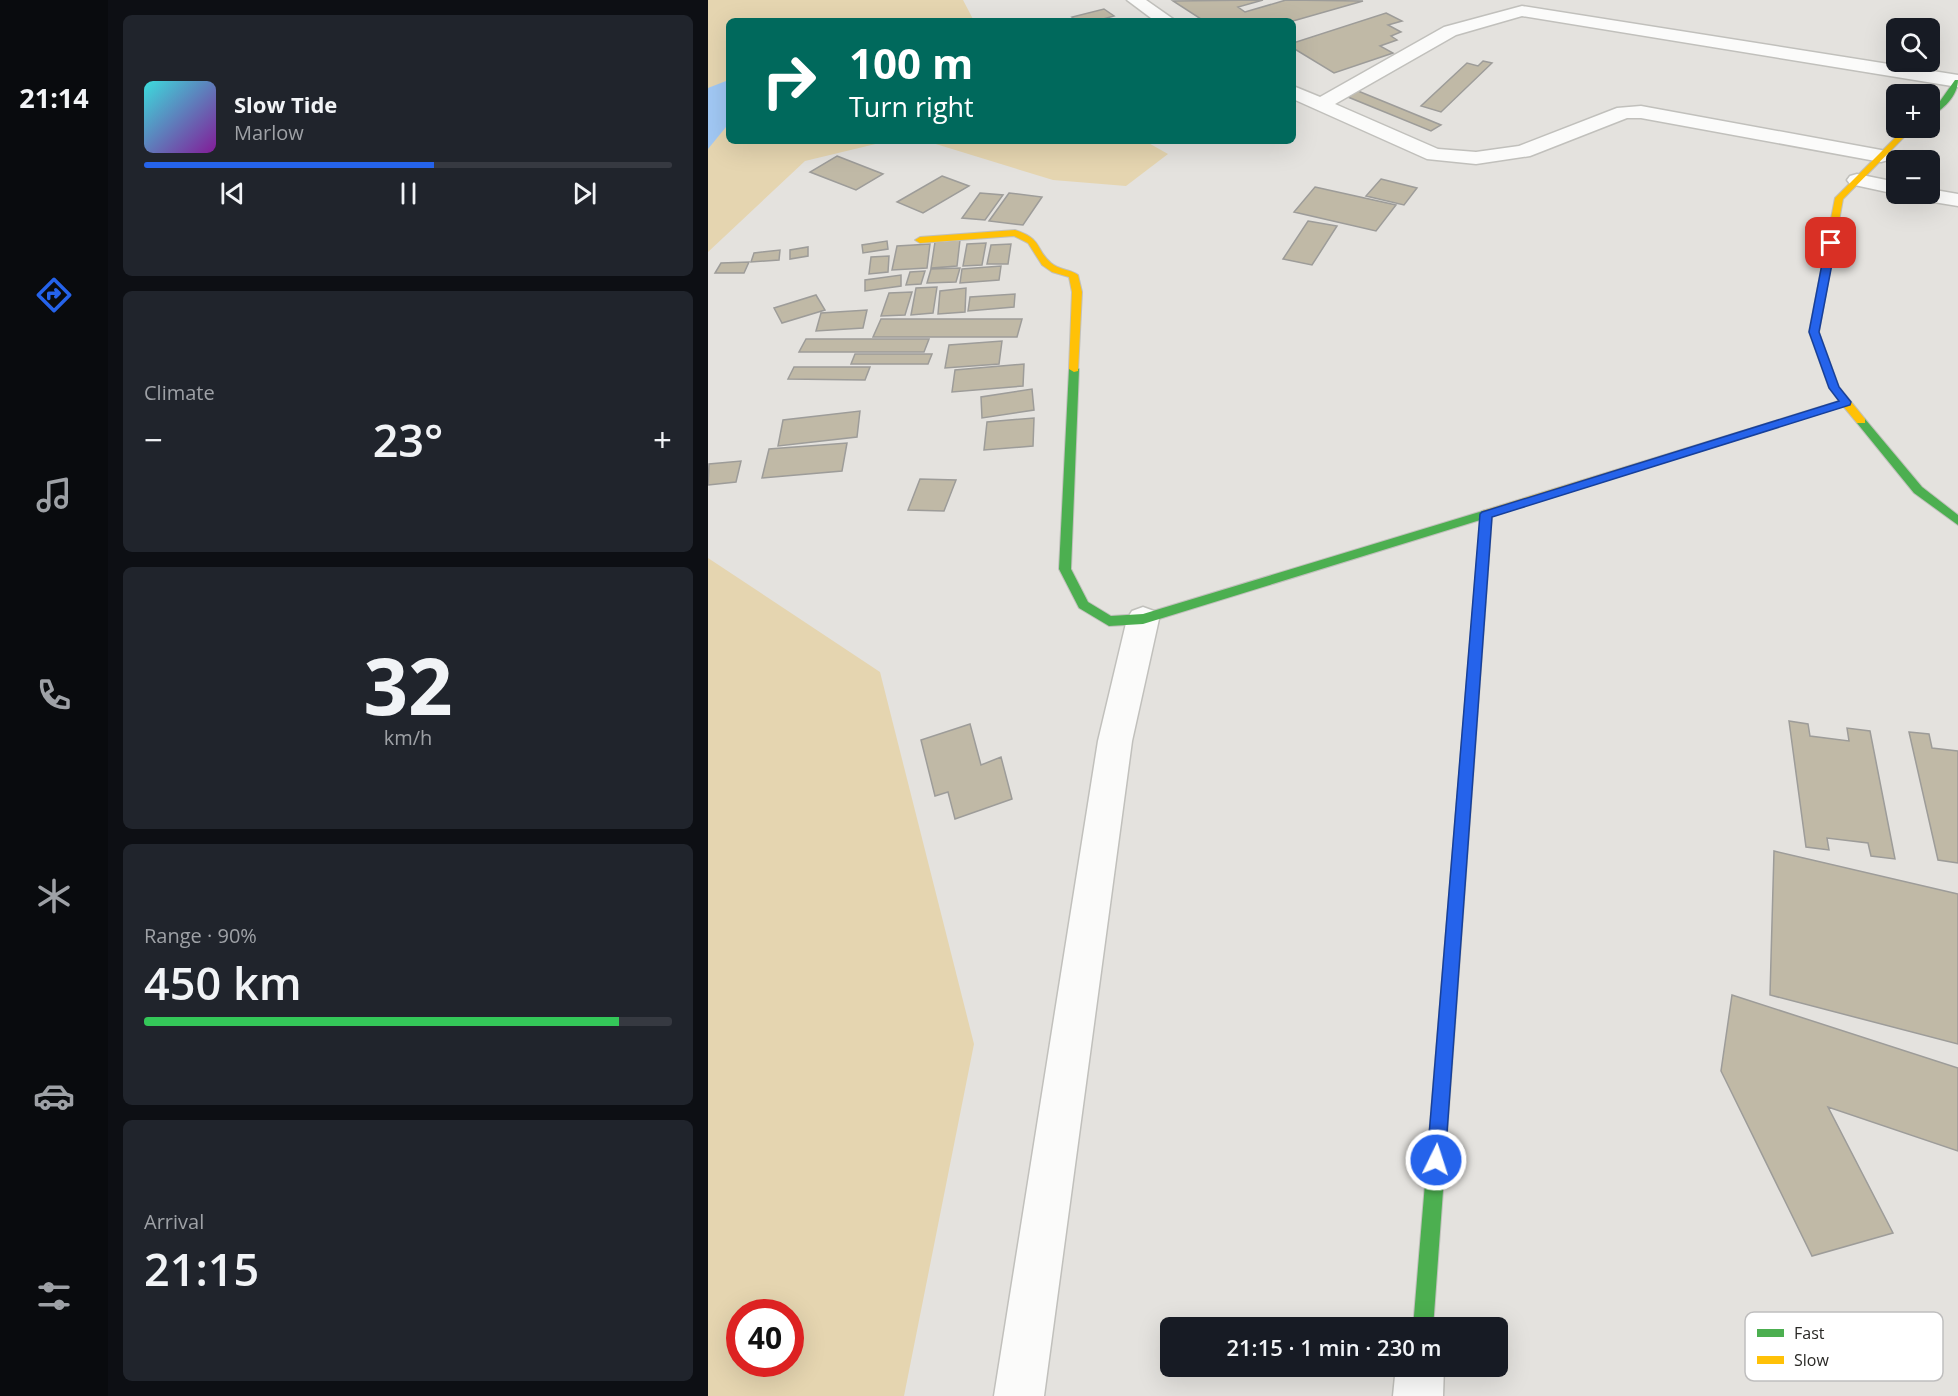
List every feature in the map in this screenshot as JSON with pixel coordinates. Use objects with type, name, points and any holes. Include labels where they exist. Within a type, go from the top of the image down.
[{"type":"street","points":[[1135,0],[1162,18]]},
{"type":"street","points":[[1321,104],[1450,31],[1522,11],[1958,81],[1940,107]]},
{"type":"street","points":[[1296,93],[1434,155],[1476,158],[1523,152],[1624,112],[1641,112],[1881,156]]},
{"type":"street","points":[[1899,138],[1839,198],[1814,332],[1834,388],[1918,490],[1958,521]]},
{"type":"street","points":[[1857,180],[1886,186]]},
{"type":"street","points":[[1940,197],[1958,200]]},
{"type":"street","points":[[920,240],[1015,233],[1032,241],[1045,263],[1055,270],[1073,276],[1077,292],[1065,569],[1083,605],[1109,621],[1143,620],[1846,402]]},
{"type":"street","points":[[1424,1317],[1486,514]]},
{"type":"street","points":[[1019,1396],[1115,741],[1143,620]]},
{"type":"street","points":[[1418,1396],[1419,1377]]},
{"type":"shaded area","points":[[708,0],[963,0],[972,18],[726,18],[726,144],[876,144],[805,161],[708,252]]},
{"type":"shaded area","points":[[936,144],[1150,144],[1168,154],[1126,186],[1053,180]]},
{"type":"shaded area","points":[[708,558],[880,672],[974,1044],[904,1396],[708,1396]]},
{"type":"water","points":[[726,81],[726,127],[708,149],[708,88]]},
{"type":"building","points":[[1263,0],[1238,7],[1245,12],[1286,0],[1363,1],[1296,20],[1296,18],[1199,18],[1173,1]]},
{"type":"building","points":[[1104,9],[1114,16],[1107,18],[1072,17]]},
{"type":"building","points":[[1386,13],[1402,21],[1388,25],[1401,32],[1391,36],[1397,40],[1380,46],[1393,53],[1334,73],[1296,50],[1296,42]]},
{"type":"building","points":[[1483,61],[1492,63],[1441,112],[1421,106],[1467,63],[1478,66]]},
{"type":"building","points":[[1358,91],[1441,125],[1431,131],[1348,97]]},
{"type":"building","points":[[837,156],[883,174],[856,190],[810,172]]},
{"type":"building","points":[[942,176],[969,186],[923,213],[897,202]]},
{"type":"building","points":[[1381,179],[1417,188],[1404,205],[1366,196]]},
{"type":"building","points":[[1315,187],[1396,205],[1376,231],[1294,212]]},
{"type":"building","points":[[980,193],[1003,195],[985,220],[962,218]]},
{"type":"building","points":[[1009,193],[1042,197],[1023,225],[989,221]]},
{"type":"building","points":[[1308,221],[1337,226],[1312,265],[1283,259]]},
{"type":"building","points":[[960,240],[957,266],[931,268],[935,242]]},
{"type":"building","points":[[887,241],[888,249],[863,253],[862,245]]},
{"type":"building","points":[[986,243],[982,265],[963,266],[967,244]]},
{"type":"building","points":[[930,244],[927,268],[892,270],[897,246]]},
{"type":"building","points":[[1011,244],[1008,264],[987,264],[991,245]]},
{"type":"building","points":[[808,247],[808,256],[790,259],[790,250]]},
{"type":"building","points":[[780,250],[779,260],[751,262],[754,253]]},
{"type":"building","points":[[889,256],[888,272],[869,274],[871,257]]},
{"type":"building","points":[[749,262],[744,273],[715,273],[721,263]]},
{"type":"building","points":[[1001,266],[999,280],[960,283],[962,269]]},
{"type":"building","points":[[960,268],[956,282],[927,283],[931,269]]},
{"type":"building","points":[[925,271],[921,284],[906,285],[910,272]]},
{"type":"building","points":[[901,275],[901,286],[865,291],[865,280]]},
{"type":"building","points":[[937,287],[933,313],[911,315],[916,288]]},
{"type":"building","points":[[966,288],[965,312],[938,314],[940,291]]},
{"type":"building","points":[[912,292],[905,315],[881,316],[889,293]]},
{"type":"building","points":[[1015,294],[1014,307],[968,311],[970,297]]},
{"type":"building","points":[[816,295],[825,310],[782,323],[774,308]]},
{"type":"building","points":[[867,310],[863,328],[816,331],[821,313]]},
{"type":"building","points":[[881,319],[1022,319],[1017,337],[873,337]]},
{"type":"building","points":[[806,339],[929,339],[924,352],[799,352]]},
{"type":"building","points":[[1002,341],[999,364],[945,368],[949,345]]},
{"type":"building","points":[[855,354],[932,354],[928,364],[851,364]]},
{"type":"building","points":[[1024,364],[1023,386],[952,392],[955,370]]},
{"type":"building","points":[[794,367],[870,367],[865,380],[788,379]]},
{"type":"building","points":[[1032,389],[1034,410],[982,418],[981,397]]},
{"type":"building","points":[[860,411],[857,437],[778,446],[783,420]]},
{"type":"building","points":[[1034,418],[1033,446],[984,450],[987,422]]},
{"type":"building","points":[[847,443],[842,471],[762,478],[769,449]]},
{"type":"building","points":[[741,461],[736,482],[708,485],[709,464]]},
{"type":"building","points":[[920,479],[956,480],[944,511],[908,510]]},
{"type":"building","points":[[1789,721],[1808,724],[1810,736],[1849,741],[1847,728],[1870,731],[1895,859],[1871,856],[1868,843],[1827,838],[1829,850],[1806,847]]},
{"type":"building","points":[[970,724],[981,765],[1001,757],[1012,799],[955,819],[948,792],[935,796],[921,740]]},
{"type":"building","points":[[1909,732],[1929,734],[1932,748],[1958,751],[1958,863],[1938,860]]},
{"type":"building","points":[[1774,851],[1958,894],[1958,1044],[1770,995]]},
{"type":"building","points":[[1732,995],[1958,1068],[1958,1151],[1828,1107],[1893,1233],[1812,1256],[1721,1071]]},
{"type":"traffic: fast","points":[[1940,107],[1958,82]]},
{"type":"traffic: fast","points":[[1074,369],[1065,569],[1083,605],[1109,621],[1143,619],[1486,514]]},
{"type":"traffic: fast","points":[[1861,421],[1918,490],[1958,521]]},
{"type":"traffic: fast","points":[[1424,1317],[1483,558]]},
{"type":"traffic: slow","points":[[1861,421],[1834,388],[1814,332],[1839,198],[1899,138]]},
{"type":"traffic: slow","points":[[920,240],[1015,233],[1032,241],[1045,263],[1055,270],[1073,275],[1077,292],[1074,369]]},
{"type":"traffic: slow","points":[[1483,558],[1486,514],[1846,402]]},
{"type":"route","points":[[1436,1160],[1486,514],[1846,402],[1834,388],[1814,332],[1831,243]]}]
